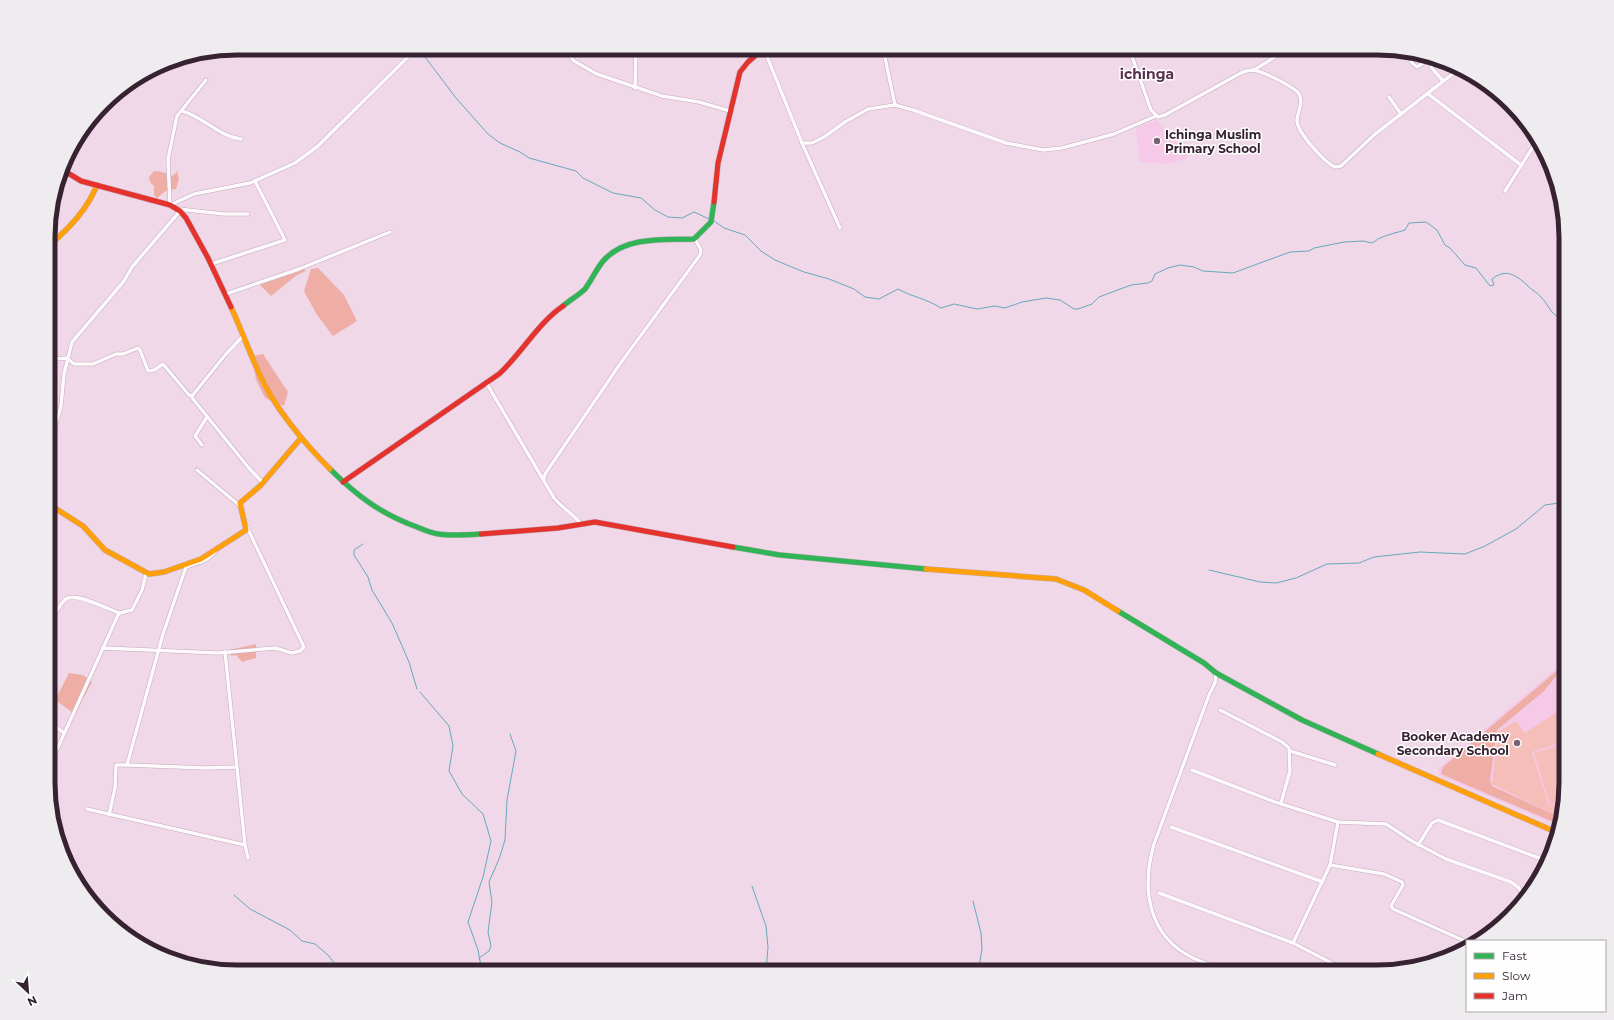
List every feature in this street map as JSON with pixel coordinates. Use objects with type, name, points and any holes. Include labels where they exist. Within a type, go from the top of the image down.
[{"type":"street","points":[[170,205],[194,194],[255,181],[295,163],[318,146],[410,55]]},
{"type":"street","points":[[568,55],[580,65],[635,88],[662,96],[700,102],[730,111]]},
{"type":"street","points":[[635,88],[636,55]]},
{"type":"street","points":[[344,482],[487,384],[510,364],[531,336],[555,311],[584,290],[603,261],[613,252],[629,244],[645,241],[695,239],[711,220],[718,163],[742,68],[756,55]]},
{"type":"street","points":[[767,55],[805,151],[840,228]]},
{"type":"street","points":[[884,55],[895,105]]},
{"type":"street","points":[[1131,55],[1150,108],[1156,116]]},
{"type":"street","points":[[805,151],[807,146],[868,109],[895,105],[1006,144],[1043,150],[1062,148],[1114,134],[1156,116],[1165,114],[1239,74],[1254,70],[1277,55]]},
{"type":"street","points":[[1411,62],[1416,67],[1425,61]]},
{"type":"street","points":[[1433,65],[1433,70],[1443,81]]},
{"type":"street","points":[[1254,70],[1267,75],[1298,92],[1301,99],[1297,123],[1300,130],[1306,139],[1335,168],[1341,166],[1374,135],[1454,73]]},
{"type":"street","points":[[170,205],[168,159],[177,116],[206,80]]},
{"type":"street","points":[[1427,93],[1521,165]]},
{"type":"street","points":[[1389,97],[1401,114]]},
{"type":"street","points":[[182,111],[194,114],[225,135],[241,139]]},
{"type":"street","points":[[802,143],[812,143]]},
{"type":"street","points":[[1505,191],[1534,145]]},
{"type":"street","points":[[67,173],[75,179],[170,205],[178,210],[191,226],[226,294],[266,388],[301,438],[344,482],[388,517],[436,534],[455,536],[558,528],[580,523],[595,522],[780,555],[854,563],[1056,579],[1084,590],[1204,663],[1216,673],[1302,720],[1553,831]]},
{"type":"street","points":[[211,264],[285,240],[255,181]]},
{"type":"street","points":[[55,239],[80,218],[92,199],[97,185]]},
{"type":"street","points":[[178,210],[224,214],[248,214]]},
{"type":"street","points":[[55,427],[61,406],[63,382],[72,342],[124,281],[132,268],[178,210]]},
{"type":"street","points":[[226,294],[299,269],[390,232]]},
{"type":"street","points":[[544,479],[545,474],[622,361],[700,255],[701,250],[695,239]]},
{"type":"street","points":[[192,396],[226,354],[244,336]]},
{"type":"street","points":[[55,359],[68,359],[74,364],[92,364],[116,354],[123,354],[138,348],[148,371],[154,370],[163,364],[189,395],[192,396],[207,417],[262,482]]},
{"type":"street","points":[[487,384],[558,504],[578,519],[580,523]]},
{"type":"street","points":[[202,445],[195,436],[207,417]]},
{"type":"street","points":[[239,505],[262,482],[301,438]]},
{"type":"street","points":[[103,648],[225,652],[275,648],[296,653],[301,651],[304,647],[246,526],[239,505],[197,470]]},
{"type":"street","points":[[55,508],[83,526],[105,550],[146,574],[164,572],[201,559],[246,530],[246,526]]},
{"type":"street","points":[[127,765],[159,649],[186,567],[205,560],[216,550]]},
{"type":"street","points":[[55,612],[65,600],[72,598],[90,601],[119,613],[132,610],[142,590],[146,574]]},
{"type":"street","points":[[55,752],[63,732],[119,613]]},
{"type":"street","points":[[225,652],[236,766],[245,845],[248,858]]},
{"type":"street","points":[[1212,965],[1193,958],[1171,943],[1157,922],[1151,906],[1147,884],[1149,863],[1154,844],[1209,695],[1215,683],[1216,673]]},
{"type":"street","points":[[1220,710],[1282,742],[1290,751],[1335,765]]},
{"type":"street","points":[[55,726],[63,732]]},
{"type":"street","points":[[1281,803],[1290,771],[1290,751]]},
{"type":"street","points":[[108,815],[114,788],[116,765],[206,768],[236,766]]},
{"type":"street","points":[[1192,770],[1281,803],[1338,822],[1386,824],[1418,845],[1446,859],[1511,882],[1519,888],[1522,893]]},
{"type":"street","points":[[87,809],[245,845]]},
{"type":"street","points":[[1418,845],[1432,823],[1438,820],[1542,859]]},
{"type":"street","points":[[1293,942],[1330,865],[1338,822]]},
{"type":"street","points":[[1171,827],[1323,882]]},
{"type":"street","points":[[1330,865],[1384,874],[1402,882],[1403,885],[1391,906],[1392,909],[1466,942]]},
{"type":"street","points":[[1159,893],[1293,942],[1336,965]]},
{"type":"shaded area","name":"Ichinga Muslim Primary School","points":[[1156,120],[1188,154],[1186,159],[1167,164],[1140,162],[1136,128]]},
{"type":"shaded area","points":[[154,171],[173,176],[177,171],[179,179],[176,189],[166,191],[157,198],[154,195],[154,186],[150,182],[149,177]]},
{"type":"shaded area","points":[[302,268],[306,271],[297,275],[271,296],[258,283]]},
{"type":"shaded area","points":[[318,268],[344,295],[357,321],[333,336],[317,315],[304,291],[311,269]]},
{"type":"shaded area","points":[[263,354],[288,392],[284,406],[265,398],[256,380],[252,356]]},
{"type":"shaded area","points":[[256,644],[256,658],[242,662],[236,655],[231,656],[229,650]]},
{"type":"shaded area","name":"Booker Academy Secondary School","points":[[1559,666],[1559,795],[1555,824],[1438,775],[1439,768]]},
{"type":"shaded area","points":[[1559,669],[1559,673],[1544,691],[1497,730],[1490,780],[1492,786],[1556,816],[1555,823],[1441,774],[1443,767]]},
{"type":"shaded area","points":[[69,673],[83,675],[92,682],[75,714],[55,700]]},
{"type":"shaded area","points":[[1557,712],[1559,717],[1559,743],[1532,752],[1549,806],[1558,804],[1556,816],[1492,784],[1498,732],[1516,721],[1525,733]]},
{"type":"shaded area","points":[[1559,745],[1558,802],[1550,805],[1534,753]]},
{"type":"waterway","points":[[424,55],[456,98],[488,134],[500,143],[529,158],[576,171],[583,178],[613,193],[641,198],[655,210],[668,217],[682,218],[694,212],[709,219]]},
{"type":"waterway","points":[[714,221],[724,228],[745,235],[761,251],[775,260],[804,272],[829,279],[854,289],[865,297],[879,299],[898,289],[941,308],[954,304],[977,309],[995,306],[1005,308],[1022,302],[1046,298],[1060,300],[1074,309],[1078,309],[1092,304],[1099,297],[1131,285],[1148,283],[1152,281],[1155,274],[1168,268],[1180,265],[1194,267],[1203,271],[1233,273],[1290,252],[1309,251],[1314,248],[1344,242],[1363,241],[1372,243],[1379,238],[1405,230],[1409,223],[1426,222],[1437,230],[1445,245],[1450,248],[1465,265],[1476,268],[1490,286],[1494,285],[1492,279],[1497,276],[1506,273],[1511,274],[1523,281],[1539,295],[1551,311],[1559,317]]},
{"type":"waterway","points":[[1209,570],[1260,582],[1276,583],[1296,578],[1327,564],[1359,563],[1374,557],[1420,552],[1465,554],[1485,546],[1516,529],[1545,505],[1559,503]]},
{"type":"waterway","points":[[363,544],[354,550],[354,555],[368,577],[372,590],[392,623],[409,662],[417,689]]},
{"type":"waterway","points":[[420,692],[449,726],[453,746],[449,771],[462,794],[483,814],[491,841],[483,877],[468,922],[478,950],[481,965]]},
{"type":"waterway","points":[[479,958],[489,951],[491,946],[488,932],[492,902],[489,882],[505,840],[507,800],[516,751],[510,734]]},
{"type":"waterway","points":[[752,886],[766,926],[768,947],[767,965]]},
{"type":"waterway","points":[[234,895],[250,909],[290,930],[302,941],[315,944],[328,955],[336,965]]},
{"type":"waterway","points":[[973,901],[981,933],[982,949],[979,965]]},
{"type":"traffic: fast","points":[[563,306],[585,289],[604,260],[613,252],[634,243],[646,241],[694,239],[711,222],[714,202]]},
{"type":"traffic: fast","points":[[330,469],[360,496],[381,510],[404,522],[438,534],[481,534]]},
{"type":"traffic: fast","points":[[733,547],[780,555],[926,569]]},
{"type":"traffic: fast","points":[[1118,611],[1204,663],[1216,673],[1302,720],[1378,754]]},
{"type":"traffic: slow","points":[[55,240],[77,218],[93,194],[97,185]]},
{"type":"traffic: slow","points":[[231,307],[259,373],[272,398],[290,424],[330,469]]},
{"type":"traffic: slow","points":[[55,508],[83,526],[105,550],[149,574],[164,572],[201,559],[246,530],[240,503],[260,486],[301,438]]},
{"type":"traffic: slow","points":[[926,569],[1056,579],[1084,590],[1118,611]]},
{"type":"traffic: slow","points":[[1378,754],[1553,831]]},
{"type":"traffic: jam","points":[[714,202],[718,163],[740,72],[756,55]]},
{"type":"traffic: jam","points":[[67,172],[81,181],[170,205],[180,211],[186,218],[208,258],[231,307]]},
{"type":"traffic: jam","points":[[343,482],[499,374],[545,321],[563,306]]},
{"type":"traffic: jam","points":[[481,534],[558,528],[595,522],[733,547]]},
{"type":"place","name":"Ichinga Muslim Primary School","points":[[1157,141]]},
{"type":"place","name":"Booker Academy Secondary School","points":[[1517,743]]},
{"type":"district","name":"ichinga","points":[[1147,74]]}]
